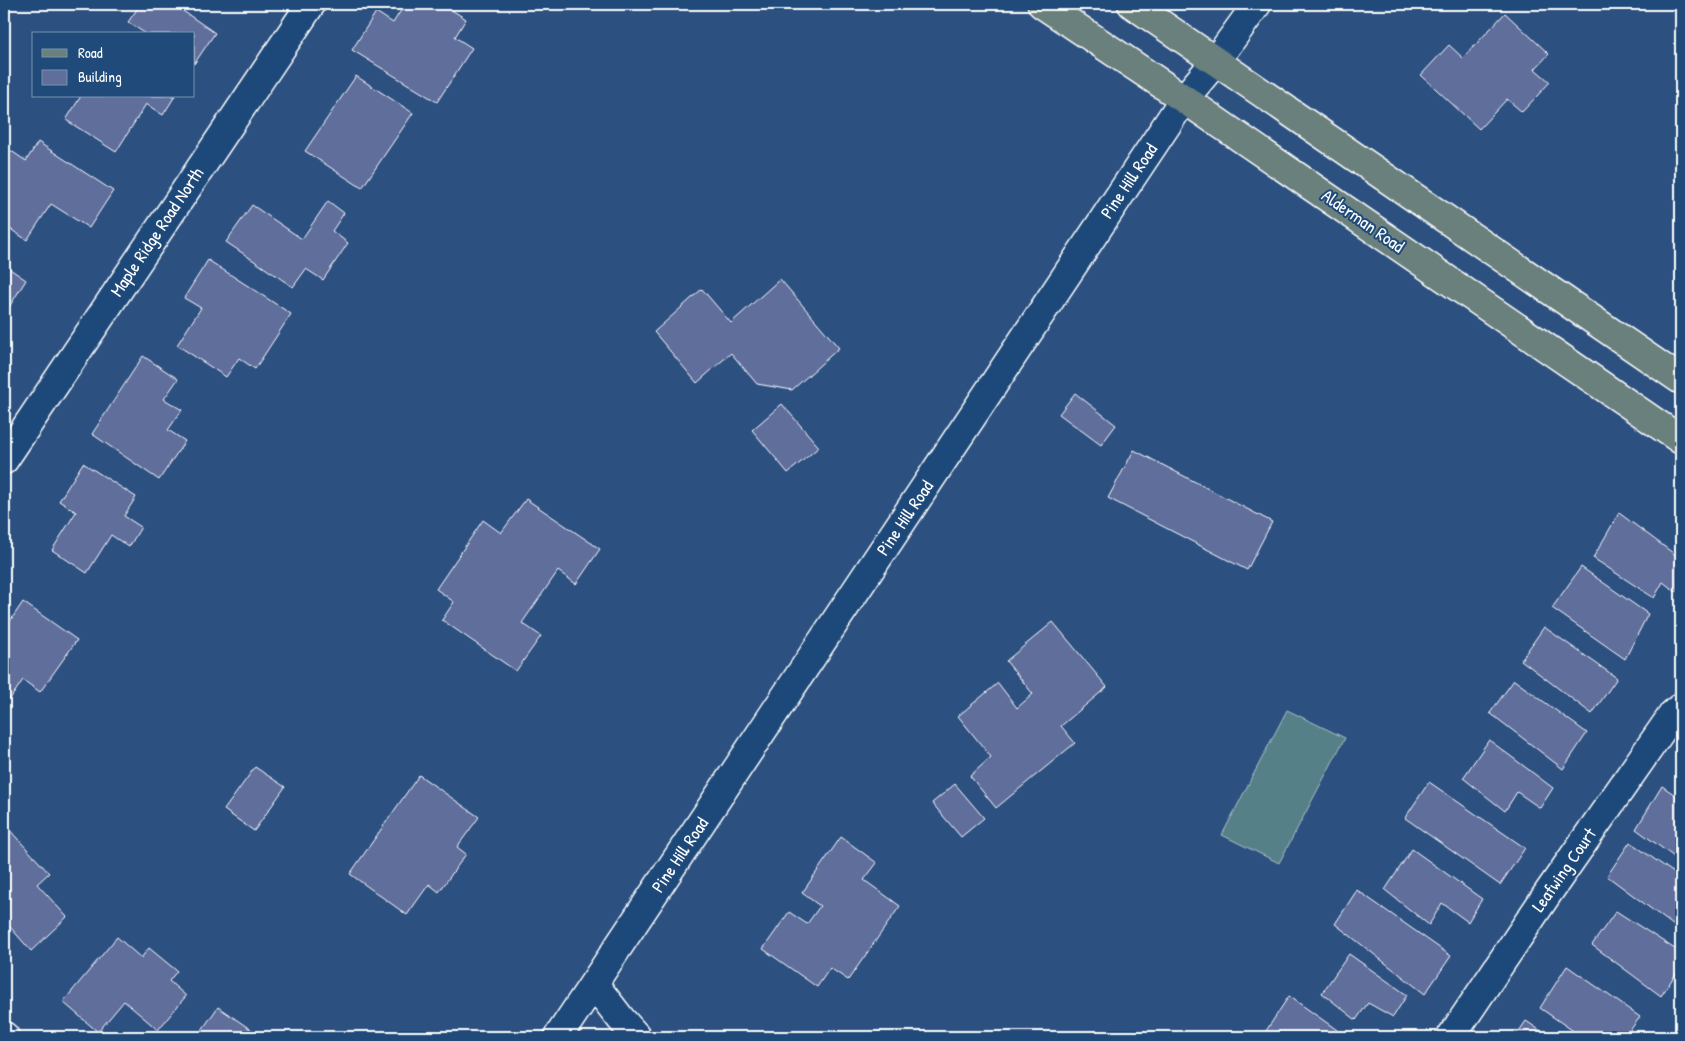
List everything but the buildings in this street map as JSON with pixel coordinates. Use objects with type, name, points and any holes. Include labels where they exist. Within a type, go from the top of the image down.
[{"type":"main road","name":"Alderman Road","points":[[1042,4],[1184,99],[1681,440]]},
{"type":"main road","points":[[1132,4],[1681,380]]},
{"type":"street","name":"Maple Ridge Road North","points":[[4,460],[311,4]]},
{"type":"street","name":"Pine Hill Road","points":[[558,1037],[1184,99],[1215,62],[1257,4]]},
{"type":"street","name":"Leafwing Court","points":[[1451,1037],[1548,893],[1673,714],[1681,707]]},
{"type":"street","points":[[594,984],[637,1037]]},
{"type":"green space","points":[[1287,710],[1345,738],[1279,863],[1222,835]]}]
